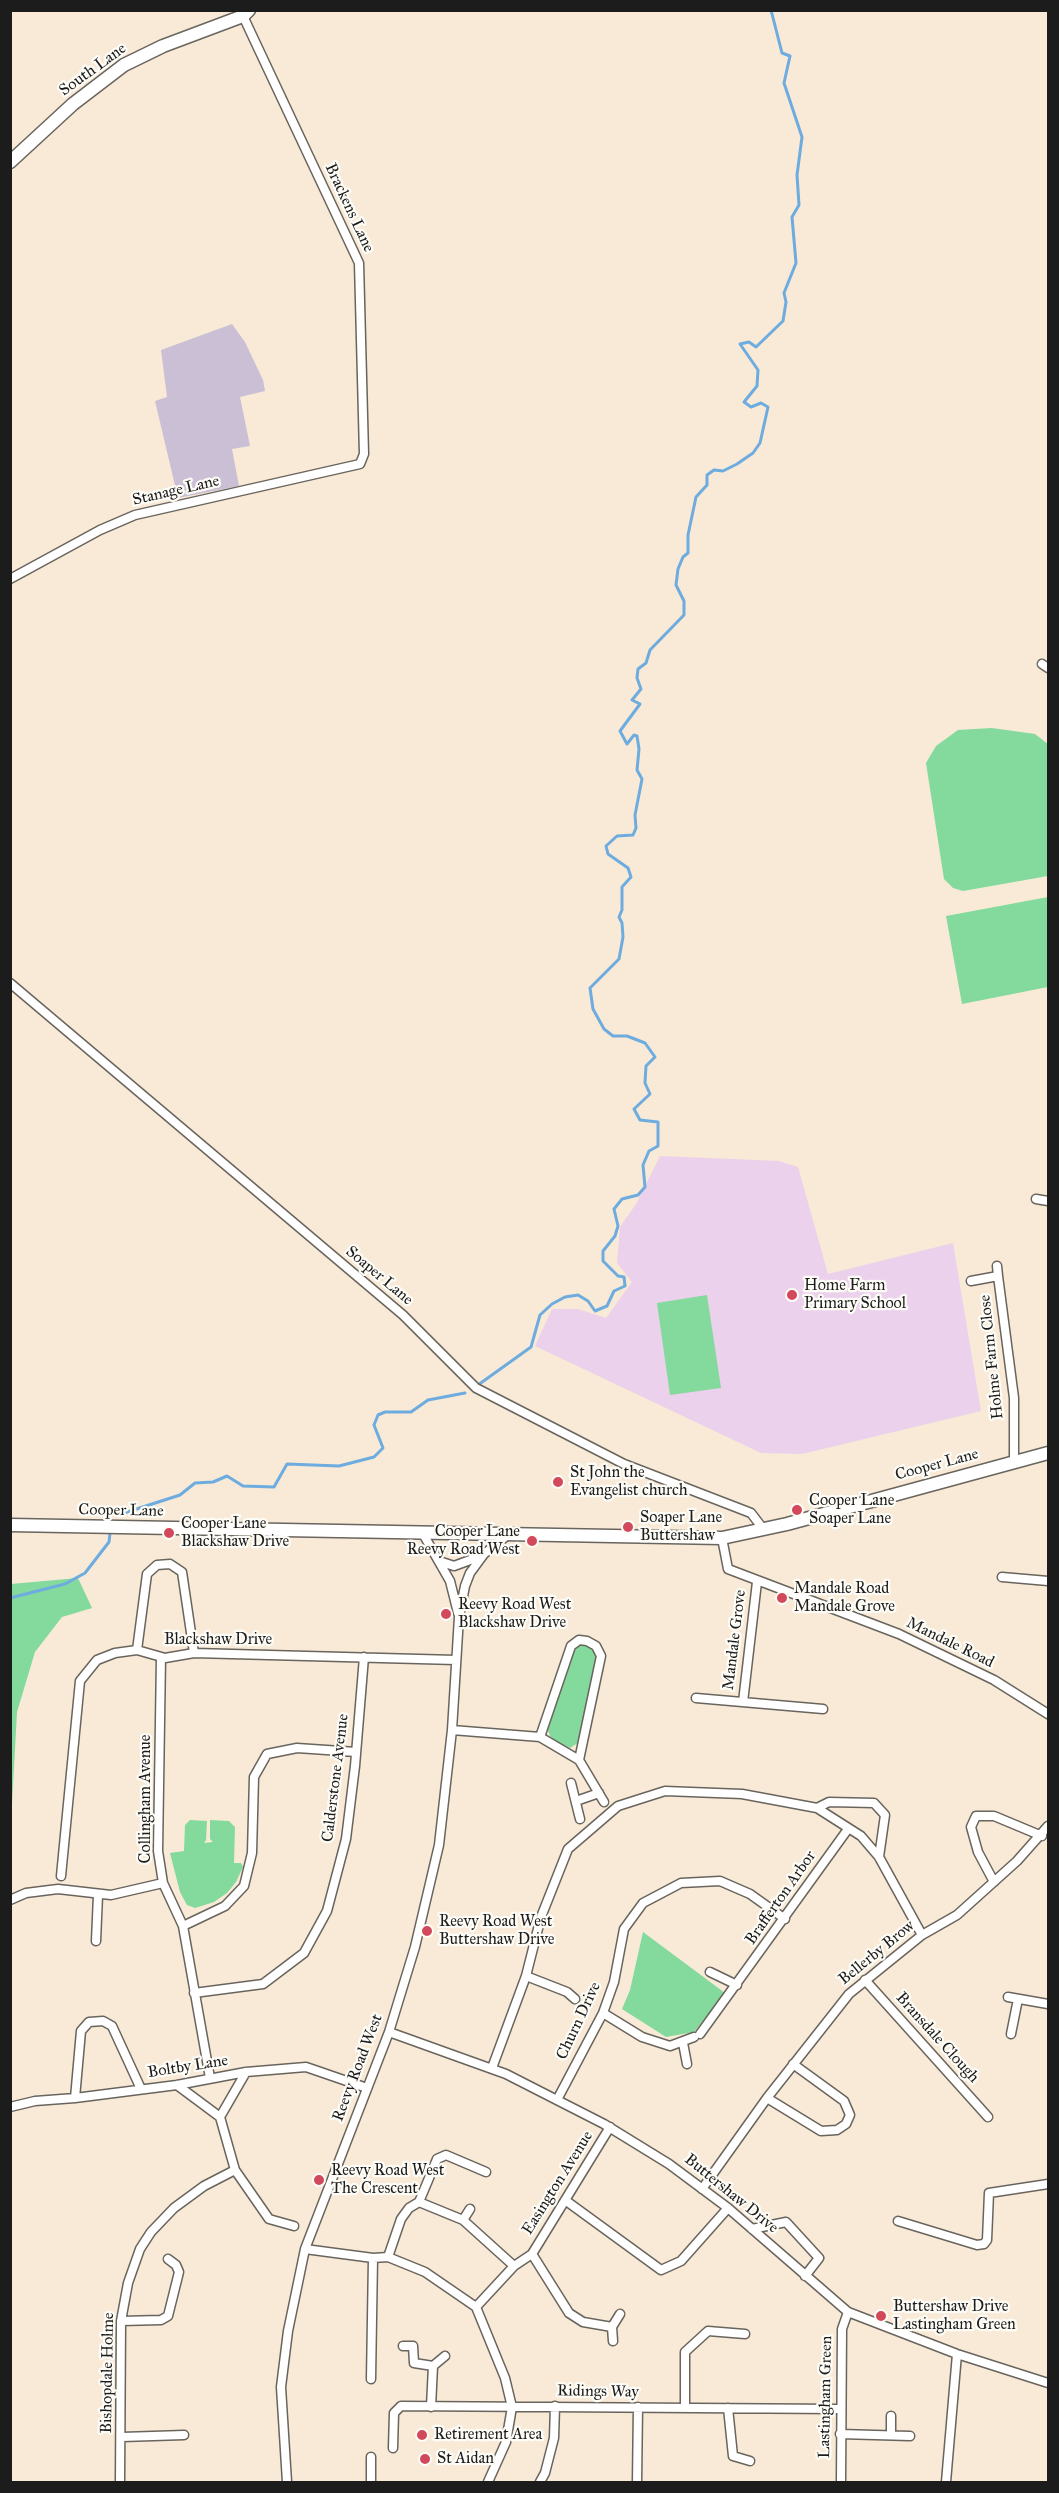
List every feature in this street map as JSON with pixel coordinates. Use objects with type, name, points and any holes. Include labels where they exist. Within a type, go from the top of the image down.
[{"type":"main road","name":"South Lane","points":[[10,162],[73,104],[124,65],[163,46],[246,13]]},
{"type":"main road","name":"Cooper Lane","points":[[10,1525],[722,1538],[764,1530],[1048,1453]]},
{"type":"street","name":"Brackens Lane","points":[[246,13],[358,263],[364,454],[360,464]]},
{"type":"street","name":"Stanage Lane","points":[[10,579],[108,526],[135,515],[360,464]]},
{"type":"street","name":"Soaper Lane","points":[[10,983],[402,1315],[476,1388],[624,1464],[751,1513],[764,1530]]},
{"type":"street","points":[[1036,1199],[1048,1201]]},
{"type":"street","points":[[997,1266],[998,1276]]},
{"type":"street","name":"Holme Farm Close","points":[[972,1281],[998,1276],[1014,1398],[1014,1462]]},
{"type":"street","points":[[422,1532],[450,1581],[459,1617]]},
{"type":"street","points":[[439,1561],[454,1566],[466,1564],[484,1554],[509,1533]]},
{"type":"street","name":"Mandale Road","points":[[722,1538],[728,1569],[757,1582],[899,1634],[994,1680],[1048,1714]]},
{"type":"street","points":[[459,1617],[470,1573],[484,1554]]},
{"type":"street","points":[[137,1650],[147,1574],[157,1565],[170,1564],[182,1572],[194,1653]]},
{"type":"street","points":[[1002,1577],[1048,1581]]},
{"type":"street","name":"Mandale Grove","points":[[743,1702],[757,1582]]},
{"type":"street","name":"Reevy Road West","points":[[287,2482],[281,2387],[288,2331],[305,2249],[389,2032],[415,1947],[439,1845],[452,1730],[459,1617]]},
{"type":"street","points":[[540,1737],[570,1646],[579,1640],[587,1641],[596,1646],[601,1656],[579,1760]]},
{"type":"street","name":"Blackshaw Drive","points":[[61,1876],[80,1681],[97,1660],[115,1653],[137,1650],[162,1657],[194,1653],[456,1660]]},
{"type":"street","name":"Collingham Avenue","points":[[162,1657],[158,1851],[163,1883],[183,1926],[210,2078]]},
{"type":"street","name":"Calderstone Avenue","points":[[194,1993],[262,1984],[304,1953],[327,1911],[346,1839],[356,1752],[363,1657]]},
{"type":"street","name":"Mandale Grove","points":[[696,1698],[823,1709]]},
{"type":"street","points":[[452,1730],[540,1737],[579,1760],[602,1798],[576,1801]]},
{"type":"street","points":[[183,1926],[225,1906],[244,1886],[252,1853],[254,1777],[267,1754],[297,1748],[356,1752]]},
{"type":"street","points":[[572,1783],[579,1819]]},
{"type":"street","points":[[492,2068],[526,1976],[541,1917],[568,1849],[618,1806],[665,1791],[742,1794],[817,1808],[861,1836],[879,1857],[922,1935]]},
{"type":"street","points":[[817,1808],[829,1802],[874,1803],[885,1815],[879,1857]]},
{"type":"street","points":[[994,1882],[978,1852],[971,1827],[976,1816],[994,1816],[1042,1836]]},
{"type":"street","name":"Bellerby Brow","points":[[702,2189],[766,2098],[849,1994],[922,1935],[957,1915],[1042,1836],[1048,1826]]},
{"type":"street","name":"Brafferton Arbor","points":[[683,2043],[697,2035],[737,1985],[848,1828]]},
{"type":"street","name":"Churn Drive","points":[[558,2098],[603,2013],[614,1982],[624,1929],[643,1903],[681,1882],[720,1881],[750,1894],[785,1918]]},
{"type":"street","points":[[10,1900],[26,1893],[58,1889],[111,1895],[163,1883]]},
{"type":"street","points":[[96,1941],[98,1895]]},
{"type":"street","points":[[710,1972],[737,1985]]},
{"type":"street","points":[[526,1976],[567,1992],[575,1999]]},
{"type":"street","name":"Bransdale Clough","points":[[865,1980],[988,2117]]},
{"type":"street","points":[[1008,1997],[1048,2004]]},
{"type":"street","points":[[1011,2034],[1018,1999]]},
{"type":"street","points":[[603,2013],[642,2037],[670,2046],[683,2043],[687,2064]]},
{"type":"street","points":[[75,2098],[81,2031],[89,2022],[103,2021],[112,2026],[141,2089]]},
{"type":"street","name":"Buttershaw Drive","points":[[389,2032],[492,2068],[558,2098],[610,2127],[669,2164],[728,2208],[848,2312],[957,2354],[1048,2383]]},
{"type":"street","points":[[766,2098],[821,2131],[837,2130],[846,2124],[850,2115],[844,2102],[793,2064]]},
{"type":"street","name":"Boltby Lane","points":[[10,2107],[35,2100],[75,2098],[177,2085],[246,2072],[306,2067],[367,2088]]},
{"type":"street","points":[[220,2117],[246,2072]]},
{"type":"street","points":[[177,2085],[220,2117],[235,2170],[269,2219],[294,2226]]},
{"type":"street","name":"Easington Avenue","points":[[532,2254],[610,2127]]},
{"type":"street","points":[[388,2257],[401,2219],[409,2208],[419,2202],[437,2159],[446,2155],[486,2172]]},
{"type":"street","name":"Bishopdale Holme","points":[[120,2482],[121,2321],[128,2283],[140,2249],[151,2232],[182,2202],[204,2186],[235,2170]]},
{"type":"street","points":[[898,2221],[977,2245],[984,2244],[987,2240],[989,2193],[1048,2184]]},
{"type":"street","points":[[565,2200],[661,2270],[681,2261],[728,2208]]},
{"type":"street","points":[[419,2202],[463,2220],[514,2266]]},
{"type":"street","points":[[463,2220],[470,2209]]},
{"type":"street","points":[[752,2229],[786,2222],[819,2258],[805,2276]]},
{"type":"street","points":[[305,2249],[373,2258],[388,2257],[425,2272],[476,2307],[506,2378],[512,2407],[506,2442],[488,2482]]},
{"type":"street","points":[[476,2307],[514,2266],[532,2254],[569,2313],[583,2322],[612,2327]]},
{"type":"street","points":[[371,2379],[373,2258]]},
{"type":"street","points":[[121,2321],[161,2320],[168,2316],[179,2272],[176,2265],[168,2259]]},
{"type":"street","name":"Lastingham Green","points":[[841,2482],[842,2329],[848,2312]]},
{"type":"street","points":[[613,2341],[612,2327],[620,2313]]},
{"type":"street","points":[[685,2408],[685,2352],[708,2331],[745,2334]]},
{"type":"street","points":[[403,2346],[413,2346],[414,2363],[433,2366]]},
{"type":"street","points":[[946,2482],[957,2354]]},
{"type":"street","points":[[431,2407],[433,2366],[445,2356]]},
{"type":"street","name":"Ridings Way","points":[[393,2448],[394,2413],[401,2406],[840,2409]]},
{"type":"street","points":[[540,2482],[554,2438],[555,2406]]},
{"type":"street","points":[[637,2482],[638,2407]]},
{"type":"street","points":[[728,2408],[733,2456],[750,2461]]},
{"type":"street","points":[[891,2416],[891,2435]]},
{"type":"street","points":[[840,2434],[910,2436]]},
{"type":"street","points":[[122,2437],[184,2435]]},
{"type":"street","points":[[371,2457],[371,2482]]},
{"type":"shaded area","points":[[232,324],[245,342],[263,380],[265,391],[240,397],[250,446],[232,449],[239,486],[178,498],[155,401],[167,397],[161,350]]},
{"type":"shaded area","name":"Home Farm Primary School","points":[[660,1156],[779,1161],[798,1167],[828,1274],[953,1243],[981,1411],[802,1454],[761,1453],[535,1346],[552,1309],[578,1309],[606,1318],[632,1282],[617,1263],[620,1227],[636,1204]]},
{"type":"green space","points":[[992,728],[1035,734],[1048,744],[1048,876],[963,891],[953,888],[944,879],[926,763],[936,746],[958,730]]},
{"type":"green space","points":[[1048,897],[1048,987],[962,1004],[946,916]]},
{"type":"green space","points":[[707,1295],[721,1388],[670,1395],[657,1303]]},
{"type":"green space","points":[[78,1578],[92,1608],[62,1617],[35,1652],[17,1712],[11,1823],[11,1584]]},
{"type":"green space","points":[[586,1644],[592,1647],[597,1660],[581,1741],[570,1748],[557,1743],[550,1736],[547,1728],[573,1652],[579,1645]]},
{"type":"green space","points":[[190,1820],[207,1821],[204,1843],[213,1842],[210,1839],[210,1820],[229,1821],[235,1827],[234,1863],[241,1863],[243,1867],[236,1882],[227,1893],[214,1902],[195,1908],[187,1905],[180,1892],[170,1853],[184,1851],[185,1825]]},
{"type":"green space","points":[[643,1932],[725,1993],[694,2032],[666,2037],[622,2009],[630,1990]]},
{"type":"waterway","points":[[478,1385],[531,1347],[540,1315],[552,1304],[565,1297],[578,1295],[588,1301],[595,1311],[607,1306],[614,1291],[625,1286],[624,1277],[618,1276],[603,1261],[603,1251],[615,1236],[618,1226],[614,1209],[622,1199],[638,1195],[645,1187],[643,1165],[649,1151],[658,1146],[658,1122],[640,1120],[634,1109],[650,1094],[645,1083],[646,1066],[655,1057],[645,1043],[627,1036],[613,1036],[604,1029],[593,1009],[590,988],[619,959],[623,937],[619,917],[622,910],[622,887],[631,877],[628,868],[608,854],[606,846],[617,836],[633,835],[636,828],[635,815],[642,779],[637,770],[639,749],[637,736],[634,735],[627,744],[620,731],[640,704],[632,700],[641,689],[637,678],[638,669],[646,663],[650,650],[684,615],[684,601],[676,585],[678,569],[683,557],[688,553],[688,535],[696,497],[707,485],[707,475],[714,470],[723,471],[737,464],[753,453],[760,443],[768,407],[761,403],[751,407],[744,402],[757,386],[758,370],[740,344],[749,342],[756,347],[783,321],[786,302],[784,293],[796,263],[792,217],[799,205],[797,175],[802,137],[784,83],[790,56],[782,53],[771,10]]},
{"type":"waterway","points":[[121,1514],[180,1495],[195,1483],[213,1482],[227,1476],[243,1486],[274,1487],[287,1464],[339,1466],[374,1457],[383,1448],[374,1425],[378,1415],[385,1412],[411,1412],[428,1400],[465,1393]]},
{"type":"waterway","points":[[10,1598],[65,1584],[85,1573],[109,1542],[110,1533]]},
{"type":"place","name":"Home Farm Primary School","points":[[792,1295]]},
{"type":"place","name":"St John the Evangelist church","points":[[558,1482]]},
{"type":"place","name":"Cooper Lane Soaper Lane","points":[[797,1510]]},
{"type":"place","name":"Soaper Lane Buttershaw","points":[[628,1527]]},
{"type":"place","name":"Cooper Lane Blackshaw Drive","points":[[169,1533]]},
{"type":"place","name":"Cooper Lane Reevy Road West","points":[[532,1541]]},
{"type":"place","name":"Mandale Road Mandale Grove","points":[[782,1598]]},
{"type":"place","name":"Reevy Road West Blackshaw Drive","points":[[446,1614]]},
{"type":"place","name":"Reevy Road West Buttershaw Drive","points":[[427,1931]]},
{"type":"place","name":"Reevy Road West The Crescent","points":[[319,2180]]},
{"type":"place","name":"Buttershaw Drive Lastingham Green","points":[[881,2316]]},
{"type":"place","name":"Retirement Area","points":[[422,2435]]},
{"type":"place","name":"St Aidan","points":[[425,2459]]}]
